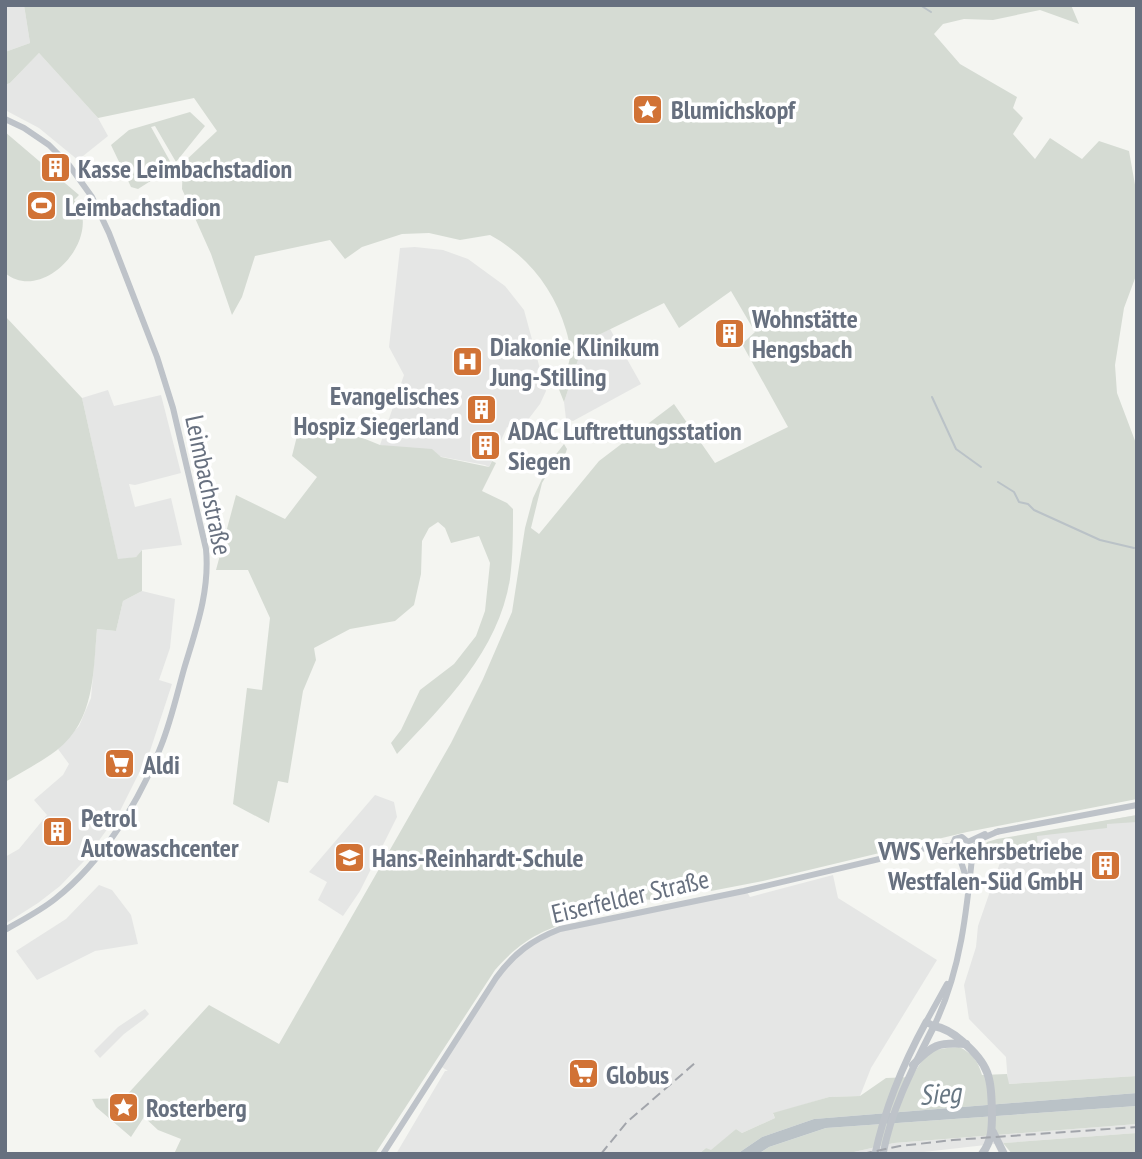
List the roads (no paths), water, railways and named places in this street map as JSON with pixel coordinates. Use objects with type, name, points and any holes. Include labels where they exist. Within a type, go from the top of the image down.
[{"type":"highway","points":[[930,1024],[943,1034],[966,1044],[978,1054],[985,1065],[989,1079],[993,1144],[1004,1154]]},
{"type":"highway","points":[[913,1065],[939,1044],[966,1044]]},
{"type":"highway","points":[[982,1154],[993,1144]]},
{"type":"main road","name":"Leimbachstraße","points":[[5,120],[39,138],[69,165],[92,197],[109,233],[169,394],[208,568],[204,605],[162,745],[136,800],[104,847],[69,886],[5,930]]},
{"type":"main road","name":"Eiserfelder Straße","points":[[383,1154],[508,961],[536,939],[560,929],[744,891],[930,846],[951,846],[957,838],[962,837],[968,842],[999,831],[1137,805]]},
{"type":"main road","points":[[883,1154],[909,1053],[945,1002],[961,941],[973,848],[983,838],[999,831]]},
{"type":"main road","points":[[962,854],[968,849],[968,842]]},
{"type":"main road","points":[[951,846],[954,852],[962,854]]},
{"type":"main road","points":[[962,854],[968,886]]},
{"type":"main road","points":[[875,1154],[901,1081],[913,1065],[930,1024]]},
{"type":"waterway","points":[[920,5],[931,12]]},
{"type":"waterway","points":[[932,397],[956,449],[981,467]]},
{"type":"waterway","points":[[998,482],[1014,492],[1019,502],[1028,504],[1034,510],[1100,540],[1134,548]]},
{"type":"railway","points":[[601,1154],[627,1122],[695,1063]]},
{"type":"railway","points":[[862,1154],[900,1146],[953,1140],[1137,1127]]},
{"type":"place","name":"Blumichskopf","points":[[648,109]]},
{"type":"place","name":"Kasse Leimbachstadion","points":[[55,168]]},
{"type":"place","name":"Leimbachstadion","points":[[42,206]]},
{"type":"place","name":"Wohnstätte Hengsbach","points":[[729,333]]},
{"type":"place","name":"Diakonie Klinikum Jung-Stilling","points":[[467,361]]},
{"type":"place","name":"Evangelisches Hospiz Siegerland","points":[[482,410]]},
{"type":"place","name":"ADAC Luftrettungsstation Siegen","points":[[485,445]]},
{"type":"place","name":"Aldi","points":[[120,764]]},
{"type":"place","name":"Petrol Autowaschcenter","points":[[58,832]]},
{"type":"place","name":"Hans-Reinhardt-Schule","points":[[349,857]]},
{"type":"place","name":"VWS Verkehrsbetriebe Westfalen-Süd GmbH","points":[[1106,865]]},
{"type":"place","name":"Globus","points":[[583,1074]]},
{"type":"place","name":"Rosterberg","points":[[123,1107]]},
{"type":"water label","name":"Sieg","points":[[940,1093]]}]
